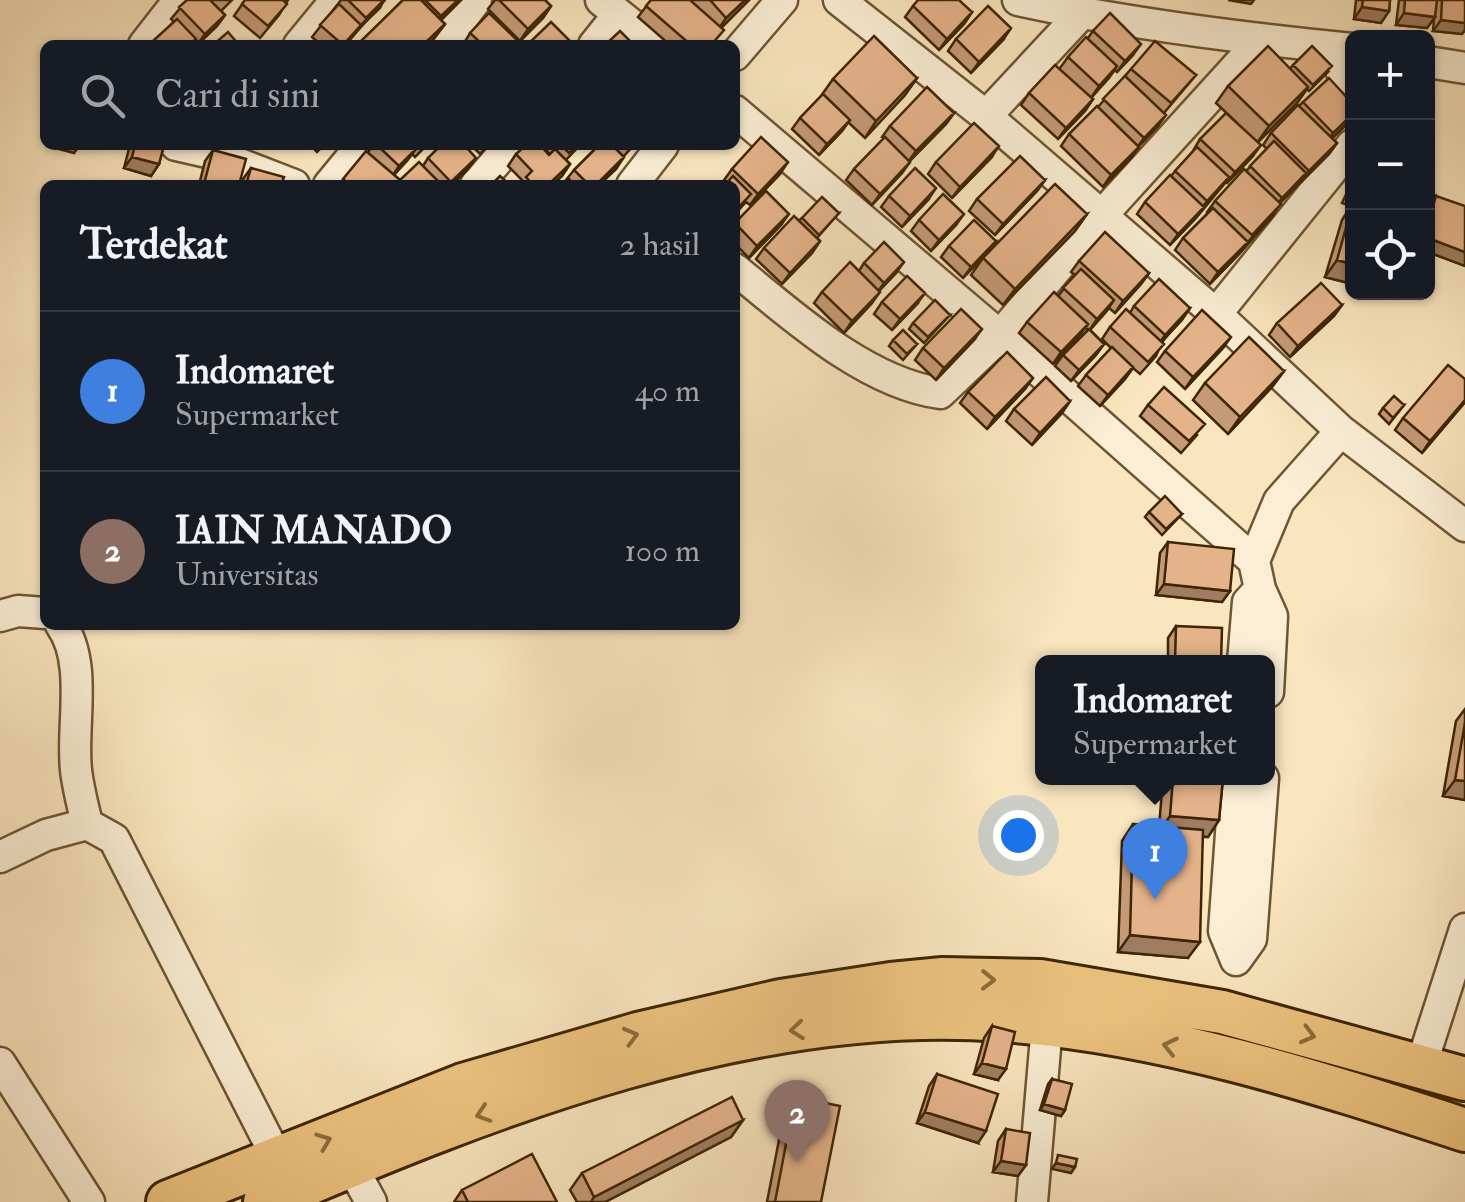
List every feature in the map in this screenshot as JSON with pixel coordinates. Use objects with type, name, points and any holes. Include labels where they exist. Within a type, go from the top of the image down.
[{"type":"highway","points":[[168,1202],[463,1085],[638,1034],[782,1002],[943,979],[1040,981],[1233,1015],[1465,1079]]},
{"type":"highway","points":[[265,1202],[492,1110],[632,1067],[765,1034],[894,1019],[1000,1020],[1111,1032],[1389,1104],[1465,1130]]},
{"type":"street","points":[[148,40],[178,0]]},
{"type":"street","points":[[303,40],[336,0]]},
{"type":"street","points":[[446,40],[476,0]]},
{"type":"street","points":[[740,49],[782,0]]},
{"type":"street","points":[[839,0],[986,116],[1216,314],[1341,430],[1465,526]]},
{"type":"street","points":[[1018,0],[1081,14],[1341,48]]},
{"type":"street","points":[[596,40],[610,7],[651,40]]},
{"type":"street","points":[[986,116],[1081,14]]},
{"type":"street","points":[[740,273],[824,341],[874,369],[940,393],[1000,336],[1261,40]]},
{"type":"street","points":[[740,115],[1000,336],[1256,575],[1272,616],[1270,655]]},
{"type":"street","points":[[216,150],[283,180]]},
{"type":"street","points":[[334,180],[358,150]]},
{"type":"street","points":[[480,180],[507,150]]},
{"type":"street","points":[[637,180],[659,150]]},
{"type":"street","points":[[1216,314],[1345,154]]},
{"type":"street","points":[[1244,655],[1248,602],[1279,501],[1341,430]]},
{"type":"street","points":[[0,616],[18,611],[40,613]]},
{"type":"street","points":[[66,630],[77,696],[76,771],[87,824]]},
{"type":"street","points":[[1233,1015],[1236,960],[1224,931],[1235,785]]},
{"type":"street","points":[[1236,960],[1251,939],[1262,785]]},
{"type":"street","points":[[0,858],[46,835],[87,824],[114,838],[277,1158]]},
{"type":"street","points":[[1421,1066],[1465,930]]},
{"type":"street","points":[[1032,1202],[1047,1025]]},
{"type":"street","points":[[0,1063],[89,1202]]},
{"type":"street","points":[[351,1165],[370,1202]]},
{"type":"building","points":[[187,0],[210,0],[225,15],[205,34],[179,7]]},
{"type":"building","points":[[245,0],[283,0],[287,4],[268,26],[242,4]]},
{"type":"building","points":[[348,0],[384,0],[366,18]]},
{"type":"building","points":[[403,0],[421,0],[445,24],[428,40],[362,40]]},
{"type":"building","points":[[425,0],[458,0],[441,16]]},
{"type":"building","points":[[499,0],[545,0],[551,6],[528,29]]},
{"type":"building","points":[[651,0],[690,0],[724,30],[715,40],[685,40],[646,6]]},
{"type":"building","points":[[710,0],[745,0],[726,18]]},
{"type":"building","points":[[918,0],[959,0],[972,12],[947,39],[913,6]]},
{"type":"building","points":[[1363,0],[1390,0],[1389,11],[1362,7]]},
{"type":"building","points":[[1405,0],[1437,0],[1435,17],[1404,13]]},
{"type":"building","points":[[1442,0],[1465,0],[1465,23],[1441,20]]},
{"type":"building","points":[[339,4],[361,25],[348,40],[337,40],[320,25]]},
{"type":"building","points":[[988,6],[1011,28],[979,62],[956,39]]},
{"type":"building","points":[[489,13],[517,40],[478,40],[470,33]]},
{"type":"building","points":[[1110,13],[1141,44],[1125,61],[1093,31]]},
{"type":"building","points":[[177,19],[196,39],[195,40],[154,40]]},
{"type":"building","points":[[551,22],[569,40],[532,40]]},
{"type":"building","points":[[620,31],[629,40],[610,40]]},
{"type":"building","points":[[228,32],[235,40],[219,40]]},
{"type":"building","points":[[874,36],[917,78],[876,121],[833,79]]},
{"type":"building","points":[[1086,37],[1117,66],[1099,86],[1068,57]]},
{"type":"building","points":[[1155,41],[1196,75],[1171,103],[1131,69]]},
{"type":"building","points":[[1268,46],[1308,87],[1269,126],[1228,86]]},
{"type":"building","points":[[1312,46],[1332,66],[1313,85],[1293,65]]},
{"type":"building","points":[[1055,65],[1093,99],[1066,128],[1029,93]]},
{"type":"building","points":[[1125,76],[1166,115],[1144,138],[1103,99]]},
{"type":"building","points":[[1329,78],[1345,95],[1345,122],[1333,133],[1303,102]]},
{"type":"building","points":[[927,87],[954,113],[916,151],[890,126]]},
{"type":"building","points":[[823,94],[850,120],[827,144],[800,118]]},
{"type":"building","points":[[1298,105],[1337,143],[1309,171],[1271,133]]},
{"type":"building","points":[[1097,106],[1139,147],[1111,175],[1069,134]]},
{"type":"building","points":[[1226,113],[1261,145],[1235,172],[1200,139]]},
{"type":"building","points":[[974,123],[999,146],[960,187],[936,162]]},
{"type":"building","points":[[761,137],[788,162],[758,194],[732,169]]},
{"type":"building","points":[[885,137],[910,162],[880,194],[854,169]]},
{"type":"building","points":[[1274,141],[1306,173],[1282,198],[1250,166]]},
{"type":"building","points":[[1197,147],[1229,177],[1207,201],[1175,171]]},
{"type":"building","points":[[134,150],[163,150],[159,164],[132,157]]},
{"type":"building","points":[[213,150],[246,159],[240,180],[205,180]]},
{"type":"building","points":[[382,150],[415,150],[399,166]]},
{"type":"building","points":[[436,150],[469,150],[476,158],[449,180],[428,158]]},
{"type":"building","points":[[520,150],[544,150],[549,155],[556,150],[570,164],[553,180],[529,180],[526,177],[532,171],[516,154]]},
{"type":"building","points":[[594,150],[617,150],[624,157],[601,180],[584,180],[574,170]]},
{"type":"building","points":[[366,151],[400,180],[344,180]]},
{"type":"building","points":[[1020,156],[1045,180],[1003,224],[977,199]]},
{"type":"building","points":[[419,162],[437,180],[400,180]]},
{"type":"building","points":[[251,168],[284,177],[283,180],[247,180]]},
{"type":"building","points":[[915,168],[936,188],[910,216],[889,196]]},
{"type":"building","points":[[1244,169],[1281,204],[1252,235],[1215,201]]},
{"type":"building","points":[[1170,175],[1204,207],[1178,234],[1145,202]]},
{"type":"building","points":[[740,183],[751,194],[740,206]]},
{"type":"building","points":[[1055,184],[1087,214],[1015,289],[983,258]]},
{"type":"building","points":[[766,191],[789,214],[757,246],[740,228],[740,218]]},
{"type":"building","points":[[943,194],[964,214],[939,240],[919,220]]},
{"type":"building","points":[[1436,196],[1465,206],[1465,252],[1435,241]]},
{"type":"building","points":[[822,197],[839,213],[819,235],[802,218]]},
{"type":"building","points":[[1213,208],[1248,242],[1218,272],[1183,238]]},
{"type":"building","points":[[794,216],[820,241],[790,273],[764,248]]},
{"type":"building","points":[[974,220],[996,241],[971,267],[949,246]]},
{"type":"building","points":[[1345,231],[1345,262],[1337,260]]},
{"type":"building","points":[[1105,232],[1149,273],[1123,301],[1079,261]]},
{"type":"building","points":[[884,242],[904,262],[884,283],[864,263]]},
{"type":"building","points":[[850,262],[880,292],[852,321],[822,292]]},
{"type":"building","points":[[1081,269],[1114,300],[1097,319],[1063,288]]},
{"type":"building","points":[[907,276],[925,293],[900,319],[882,302]]},
{"type":"building","points":[[1159,279],[1190,308],[1165,335],[1134,306]]},
{"type":"building","points":[[1321,283],[1342,305],[1298,346],[1277,323]]},
{"type":"building","points":[[1054,292],[1088,324],[1061,352],[1027,322]]},
{"type":"building","points":[[935,300],[950,315],[928,337],[913,323]]},
{"type":"building","points":[[961,309],[982,329],[944,368],[923,348]]},
{"type":"building","points":[[1126,309],[1164,344],[1148,362],[1110,327]]},
{"type":"building","points":[[1202,310],[1231,337],[1193,377],[1165,351]]},
{"type":"building","points":[[1089,329],[1104,344],[1079,370],[1063,355]]},
{"type":"building","points":[[903,330],[917,344],[907,354],[893,340]]},
{"type":"building","points":[[1249,337],[1284,371],[1240,417],[1205,383]]},
{"type":"building","points":[[1112,347],[1133,367],[1108,395],[1086,375]]},
{"type":"building","points":[[1007,352],[1033,378],[995,417],[968,392]]},
{"type":"building","points":[[1448,365],[1465,379],[1465,400],[1430,441],[1403,418]]},
{"type":"building","points":[[1046,377],[1070,401],[1040,433],[1014,409]]},
{"type":"building","points":[[1164,387],[1205,424],[1189,441],[1148,405]]},
{"type":"building","points":[[1394,396],[1404,405],[1393,418],[1383,408]]},
{"type":"building","points":[[1165,496],[1182,514],[1166,529],[1149,512]]},
{"type":"building","points":[[1168,542],[1234,549],[1230,591],[1164,584]]},
{"type":"building","points":[[1176,626],[1222,628],[1221,655],[1175,655]]},
{"type":"building","points":[[1465,723],[1465,781],[1455,780]]},
{"type":"building","points":[[1172,785],[1222,785],[1219,820],[1170,816]]},
{"type":"building","points":[[1133,824],[1203,830],[1200,942],[1130,935]]},
{"type":"building","points":[[992,1026],[1015,1032],[1006,1069],[982,1063]]},
{"type":"building","points":[[937,1074],[998,1094],[986,1131],[925,1112]]},
{"type":"building","points":[[1052,1079],[1072,1084],[1065,1110],[1044,1104]]},
{"type":"building","points":[[732,1097],[743,1120],[594,1197],[582,1173]]},
{"type":"building","points":[[795,1097],[840,1106],[821,1202],[775,1202]]},
{"type":"building","points":[[1006,1129],[1030,1133],[1026,1165],[1001,1161]]},
{"type":"building","points":[[532,1154],[557,1202],[468,1202],[462,1190]]},
{"type":"building","points":[[1058,1155],[1077,1159],[1075,1167],[1056,1163]]},
{"type":"place","name":"Indomaret","points":[[1155,900]]},
{"type":"place","name":"IAIN MANADO","points":[[797,1162]]}]
